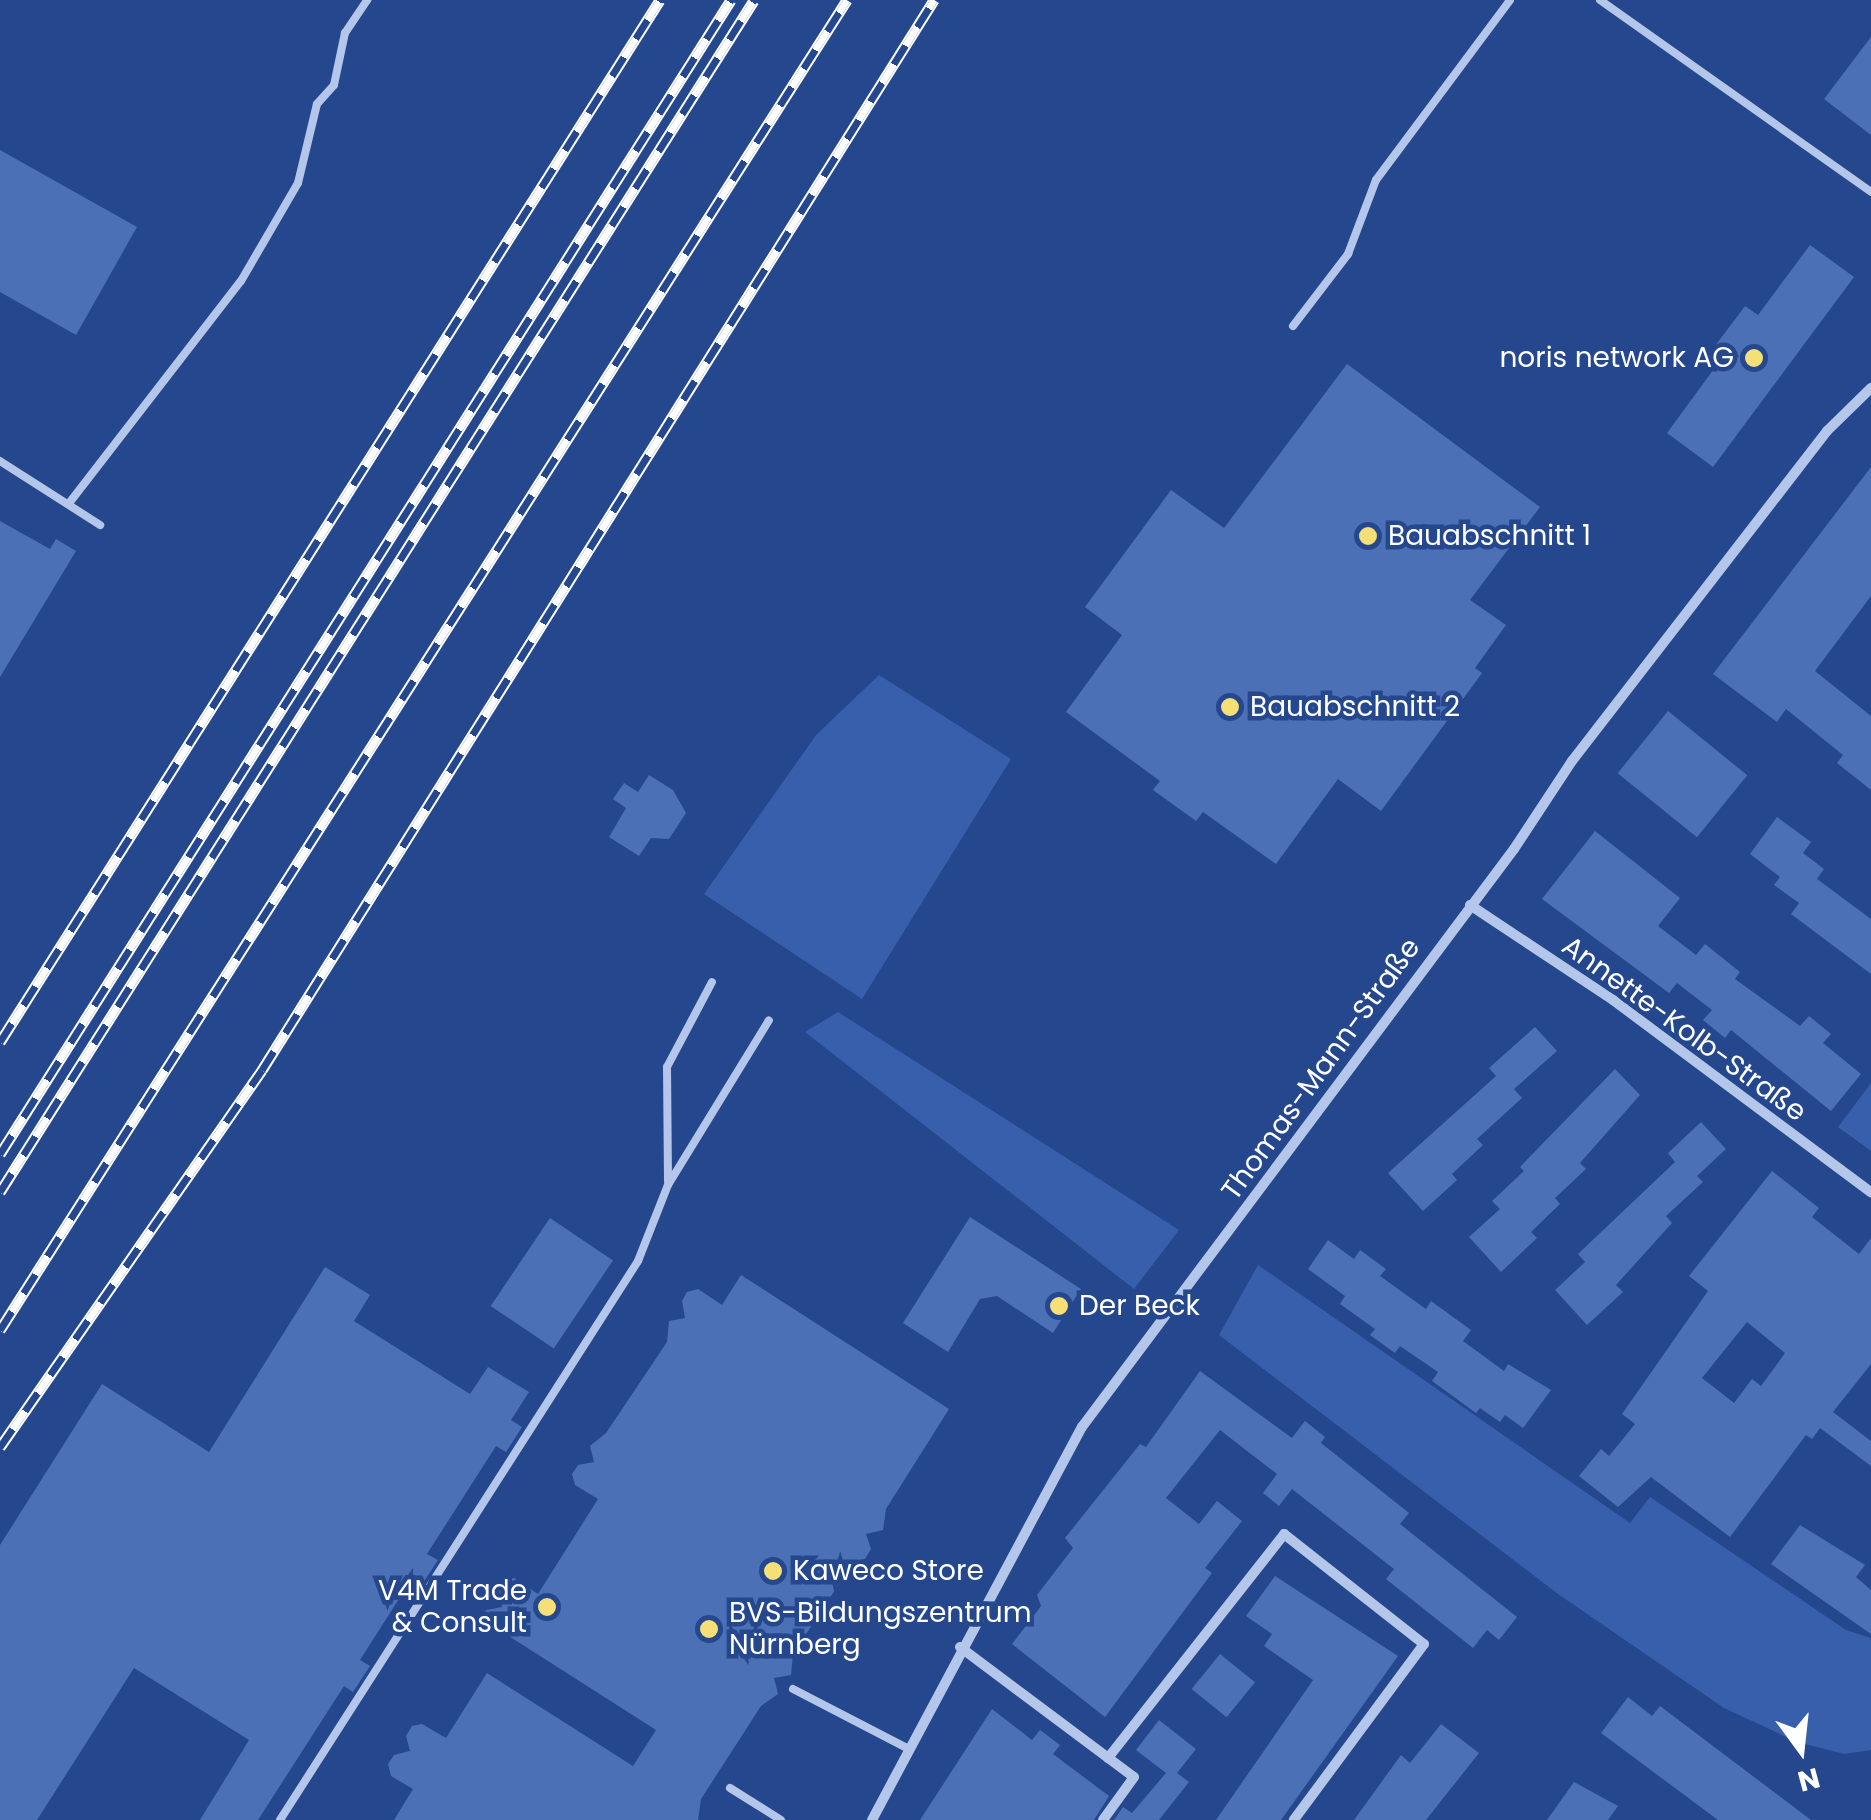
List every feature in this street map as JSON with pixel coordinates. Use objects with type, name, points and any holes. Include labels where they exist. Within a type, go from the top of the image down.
[{"type":"street","name":"Thomas-Mann-Straße","points":[[872,1820],[960,1647],[1082,1428],[1798,468],[1871,388]]},
{"type":"street","name":"Annette-Kolb-Straße","points":[[1470,906],[1614,1000],[1871,1192]]},
{"type":"street","points":[[1108,1758],[1284,1534],[1424,1644],[1294,1820]]},
{"type":"street","points":[[960,1647],[1134,1778],[1103,1820]]},
{"type":"lane","points":[[70,502],[242,281],[298,183],[318,104],[334,85],[344,33],[367,0]]},
{"type":"lane","points":[[1293,326],[1348,254],[1376,180],[1510,0]]},
{"type":"lane","points":[[1600,0],[1871,192]]},
{"type":"lane","points":[[0,461],[70,502],[100,525]]},
{"type":"lane","points":[[668,1185],[667,1067],[712,982]]},
{"type":"lane","points":[[280,1820],[638,1261],[668,1185],[769,1020]]},
{"type":"lane","points":[[793,1689],[906,1748]]},
{"type":"lane","points":[[730,1788],[781,1820]]},
{"type":"shaded area","points":[[879,675],[1011,759],[862,999],[704,894],[816,735]]},
{"type":"shaded area","points":[[838,1012],[1179,1230],[1134,1289],[805,1032]]},
{"type":"shaded area","points":[[1871,1083],[1871,1151],[1838,1127]]},
{"type":"shaded area","points":[[1258,1265],[1630,1523],[1650,1497],[1846,1630],[1871,1638],[1871,1750],[1844,1754],[1797,1742],[1724,1708],[1558,1594],[1219,1335]]},
{"type":"building","points":[[1871,37],[1871,135],[1824,99]]},
{"type":"building","points":[[0,150],[137,227],[76,335],[0,292]]},
{"type":"building","name":"noris network AG","points":[[1810,245],[1854,277],[1713,467],[1667,433],[1719,362],[1709,354],[1745,306],[1758,315]]},
{"type":"building","points":[[1347,364],[1540,507],[1470,600],[1506,625],[1475,668],[1482,673],[1381,811],[1338,779],[1276,864],[1203,812],[1196,821],[1153,790],[1160,781],[1066,712],[1122,635],[1085,607],[1171,490],[1224,528]]},
{"type":"building","points":[[1871,467],[1871,596],[1815,671],[1871,716],[1871,790],[1837,763],[1843,755],[1786,709],[1777,722],[1713,674]]},
{"type":"building","points":[[0,521],[50,549],[56,539],[76,551],[0,677]]},
{"type":"building","points":[[1668,711],[1747,775],[1697,837],[1618,773]]},
{"type":"building","points":[[649,775],[673,790],[686,813],[669,839],[651,838],[639,856],[609,837],[626,808],[613,799],[624,783],[638,792]]},
{"type":"building","points":[[1777,817],[1811,842],[1803,853],[1824,869],[1817,879],[1871,919],[1871,974],[1791,914],[1799,903],[1774,885],[1780,877],[1750,854]]},
{"type":"building","points":[[1595,831],[1680,898],[1658,926],[1696,955],[1705,944],[1740,972],[1735,979],[1800,1026],[1809,1016],[1831,1034],[1823,1043],[1861,1074],[1831,1111],[1731,1030],[1725,1038],[1703,1020],[1712,1010],[1677,983],[1669,993],[1542,899]]},
{"type":"building","points":[[1535,1027],[1557,1051],[1514,1089],[1522,1098],[1477,1139],[1483,1145],[1452,1174],[1457,1180],[1423,1211],[1388,1173],[1496,1076],[1489,1068]]},
{"type":"building","points":[[1615,1069],[1640,1095],[1580,1163],[1586,1169],[1555,1198],[1560,1204],[1531,1232],[1537,1238],[1501,1272],[1469,1237],[1500,1209],[1492,1201],[1524,1171],[1520,1167]]},
{"type":"building","points":[[1701,1122],[1726,1149],[1697,1176],[1703,1182],[1666,1216],[1672,1223],[1616,1285],[1623,1292],[1587,1325],[1555,1290],[1585,1262],[1578,1254],[1675,1162],[1668,1153]]},
{"type":"building","points":[[1772,1171],[1819,1208],[1812,1217],[1859,1254],[1871,1238],[1871,1364],[1833,1412],[1871,1441],[1871,1466],[1820,1428],[1812,1439],[1806,1435],[1730,1537],[1651,1477],[1618,1507],[1579,1476],[1601,1449],[1609,1456],[1635,1424],[1622,1414],[1708,1291],[1689,1276]],"holes":[[[1747,1322],[1785,1353],[1761,1386],[1752,1379],[1734,1403],[1702,1378]]]},
{"type":"building","points":[[970,1217],[1081,1289],[1053,1333],[997,1296],[980,1299],[948,1352],[903,1323]]},
{"type":"building","points":[[550,1218],[613,1260],[554,1348],[491,1306]]},
{"type":"building","points":[[1328,1240],[1354,1259],[1360,1250],[1386,1269],[1380,1276],[1426,1309],[1431,1301],[1471,1330],[1463,1341],[1504,1371],[1508,1364],[1551,1390],[1523,1428],[1505,1415],[1500,1422],[1480,1408],[1476,1413],[1432,1381],[1438,1372],[1400,1346],[1395,1353],[1370,1335],[1375,1329],[1340,1304],[1345,1296],[1308,1269]]},
{"type":"building","points":[[325,1267],[370,1295],[354,1321],[470,1394],[488,1367],[529,1392],[511,1420],[522,1427],[506,1452],[496,1446],[427,1554],[438,1560],[421,1586],[411,1580],[360,1660],[370,1666],[353,1692],[344,1686],[258,1820],[200,1820],[249,1740],[134,1668],[37,1820],[0,1820],[0,1545],[102,1384],[209,1452]]},
{"type":"building","points":[[741,1275],[949,1409],[886,1509],[883,1530],[866,1534],[871,1549],[865,1559],[854,1561],[793,1654],[791,1675],[774,1678],[778,1694],[761,1706],[701,1799],[698,1820],[394,1820],[413,1789],[391,1776],[388,1764],[394,1755],[410,1751],[406,1736],[412,1726],[422,1724],[446,1738],[487,1673],[633,1766],[656,1730],[504,1633],[483,1630],[480,1619],[486,1610],[502,1607],[498,1591],[503,1581],[514,1578],[538,1594],[598,1499],[575,1485],[572,1474],[578,1465],[594,1462],[590,1446],[606,1433],[667,1342],[669,1321],[685,1318],[682,1301],[687,1292],[698,1289],[722,1305]]},
{"type":"building","points":[[1200,1371],[1292,1438],[1305,1421],[1325,1437],[1321,1443],[1409,1513],[1400,1524],[1517,1617],[1499,1640],[1487,1630],[1473,1648],[1386,1579],[1394,1569],[1292,1489],[1279,1506],[1263,1493],[1277,1474],[1220,1430],[1166,1498],[1199,1524],[1217,1501],[1242,1521],[1205,1568],[1212,1573],[1105,1717],[1012,1644],[1041,1606],[1037,1595],[1073,1548],[1065,1538],[1140,1444],[1146,1447]]},
{"type":"building","points":[[1800,1525],[1865,1565],[1856,1577],[1871,1590],[1871,1634],[1771,1564]]},
{"type":"building","points":[[1275,1576],[1398,1656],[1281,1820],[1216,1820],[1313,1680],[1264,1646],[1272,1634],[1246,1616]]},
{"type":"building","points":[[1220,1654],[1255,1682],[1227,1717],[1192,1689]]},
{"type":"building","points":[[1628,1697],[1652,1716],[1660,1706],[1811,1820],[1718,1820],[1601,1733]]},
{"type":"building","points":[[992,1709],[1032,1740],[1040,1730],[1060,1745],[1053,1754],[1109,1796],[1094,1820],[920,1820]]},
{"type":"building","points":[[1159,1720],[1196,1749],[1177,1773],[1189,1782],[1159,1820],[1114,1820],[1123,1807],[1132,1813],[1166,1773],[1136,1750]]},
{"type":"building","points":[[1441,1724],[1479,1753],[1426,1820],[1354,1820],[1401,1755],[1410,1763]]},
{"type":"building","points":[[1574,1782],[1618,1806],[1608,1820],[1547,1820]]},
{"type":"railway","points":[[0,1042],[660,0]]},
{"type":"railway","points":[[0,1154],[731,0]]},
{"type":"railway","points":[[0,1192],[754,0]]},
{"type":"railway","points":[[0,1330],[847,0]]},
{"type":"railway","points":[[0,1447],[262,1070],[934,0]]},
{"type":"place","name":"noris network AG","points":[[1754,358]]},
{"type":"place","name":"Bauabschnitt 1","points":[[1368,536]]},
{"type":"place","name":"Bauabschnitt 2","points":[[1230,707]]},
{"type":"place","name":"Der Beck","points":[[1059,1306]]},
{"type":"place","name":"Kaweco Store","points":[[773,1571]]},
{"type":"place","name":"V4M Trade & Consult","points":[[547,1607]]},
{"type":"place","name":"BVS-Bildungszentrum Nürnberg","points":[[709,1629]]}]
